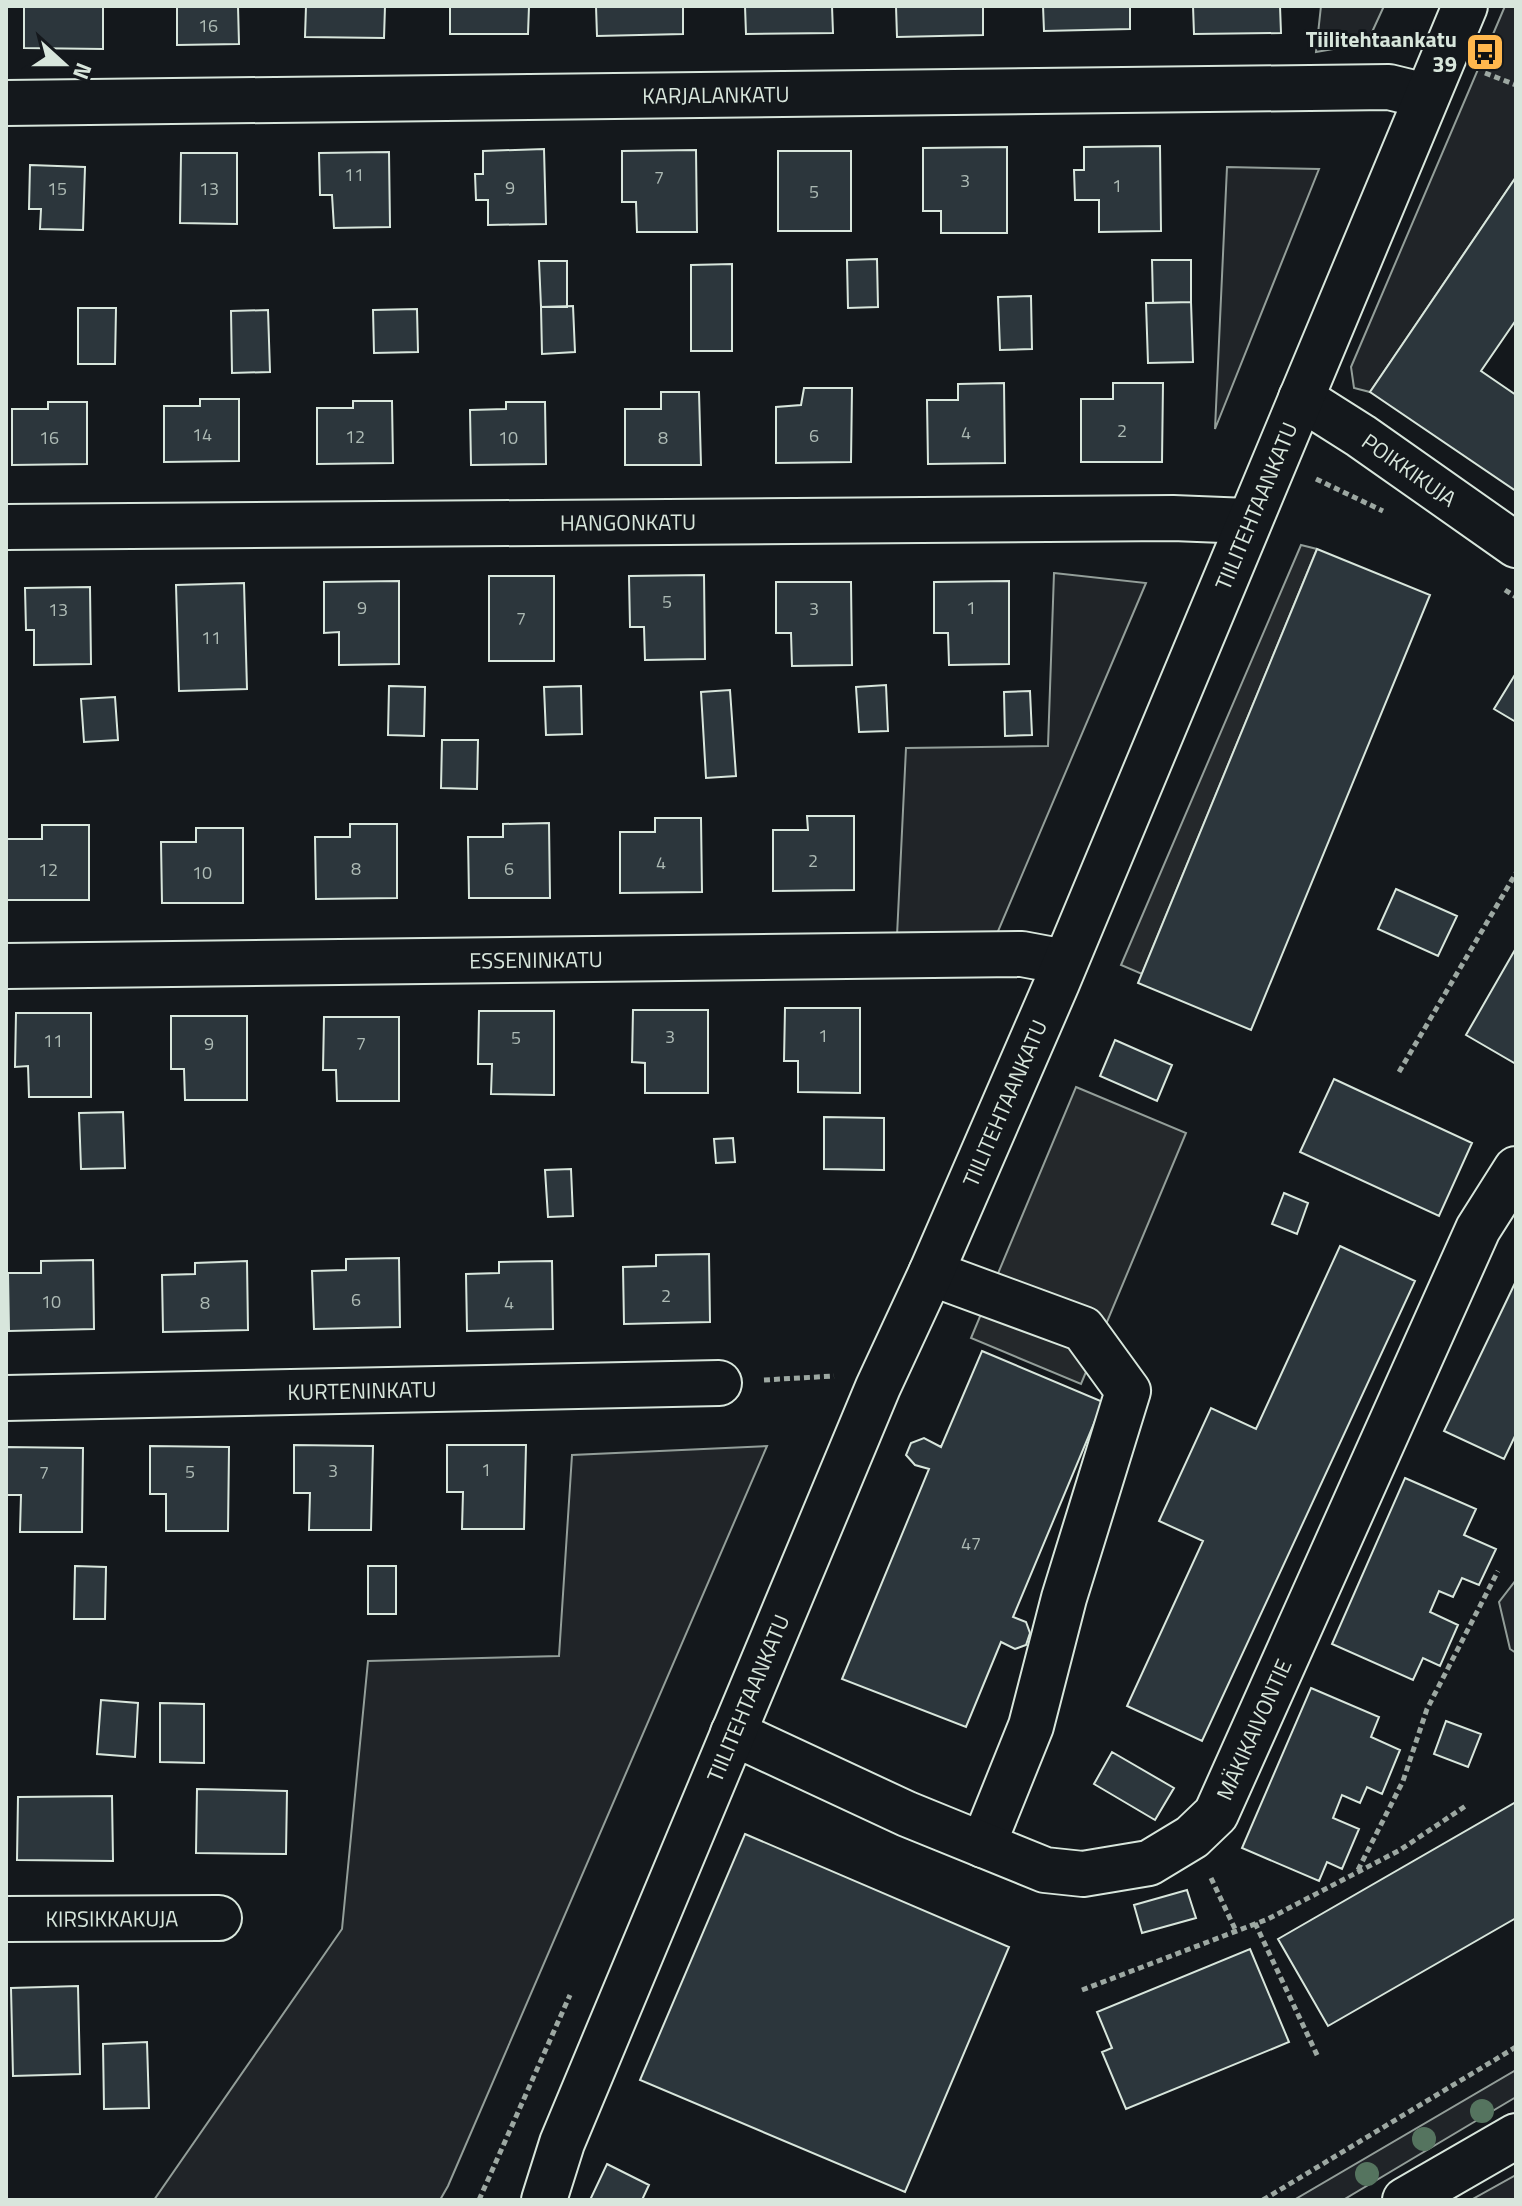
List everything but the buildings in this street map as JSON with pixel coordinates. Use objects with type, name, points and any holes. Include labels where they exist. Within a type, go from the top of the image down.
[{"type":"street","name":"TIILITEHTAANKATU","points":[[544,2200],[562,2143],[878,1387],[931,1273],[1065,962],[1465,6]]},
{"type":"street","name":"KARJALANKATU","points":[[6,103],[1389,87],[1426,96]]},
{"type":"street","name":"POIKKIKUJA","points":[[1301,398],[1361,436],[1516,545]]},
{"type":"street","name":"HANGONKATU","points":[[6,527],[1113,519],[1248,521]]},
{"type":"street","name":"ESSENINKATU","points":[[6,966],[1022,954],[1065,962]]},
{"type":"street","name":"MÄKIKAIVONTIE","points":[[733,1733],[907,1814],[1045,1870],[1083,1874],[1149,1863],[1192,1837],[1216,1814],[1478,1229],[1516,1169]]},
{"type":"street","points":[[931,1273],[1083,1329],[1128,1391],[1064,1598],[1031,1726],[983,1845]]},
{"type":"street","name":"KURTENINKATU","points":[[6,1398],[719,1383]]},
{"type":"street","name":"KIRSIKKAKUJA","points":[[6,1919],[219,1918]]},
{"type":"street","points":[[1405,2200],[1516,2136]]},
{"type":"path","points":[[1275,460],[1394,517]]},
{"type":"path","points":[[1504,589],[1516,597]]},
{"type":"path","points":[[1399,1072],[1516,873]]},
{"type":"path","points":[[719,1383],[844,1375],[878,1387]]},
{"type":"path","points":[[1357,1873],[1403,1781],[1427,1709],[1498,1571]]},
{"type":"path","points":[[1082,1990],[1255,1923],[1400,1850],[1467,1805]]},
{"type":"path","points":[[1192,1837],[1236,1931]]},
{"type":"path","points":[[1255,1923],[1318,2057]]},
{"type":"path","points":[[1263,2200],[1516,2047]]},
{"type":"shaded area","points":[[1321,6],[1384,6],[1367,43],[1316,52]]},
{"type":"shaded area","points":[[1505,6],[1516,6],[1516,177],[1370,392],[1354,388],[1351,367]]},
{"type":"shaded area","points":[[1227,167],[1319,169],[1215,429]]},
{"type":"shaded area","points":[[1301,545],[1317,549],[1142,974],[1121,965]]},
{"type":"shaded area","points":[[1054,573],[1146,583],[996,936],[897,936],[906,748],[1048,746]]},
{"type":"shaded area","points":[[1076,1087],[1186,1133],[1081,1384],[971,1338]]},
{"type":"shaded area","points":[[767,1446],[440,2200],[154,2200],[342,1929],[368,1661],[559,1656],[572,1455]]},
{"type":"shaded area","points":[[1516,1580],[1516,1653],[1510,1649],[1499,1602]]},
{"type":"shaded area","points":[[1516,2070],[1516,2097],[1343,2200],[1294,2200]]},
{"type":"shaded area","points":[[1516,2175],[1516,2200],[1471,2200]]},
{"type":"place","name":"Tiilitehtaankatu 39","points":[[1485,52]]}]
